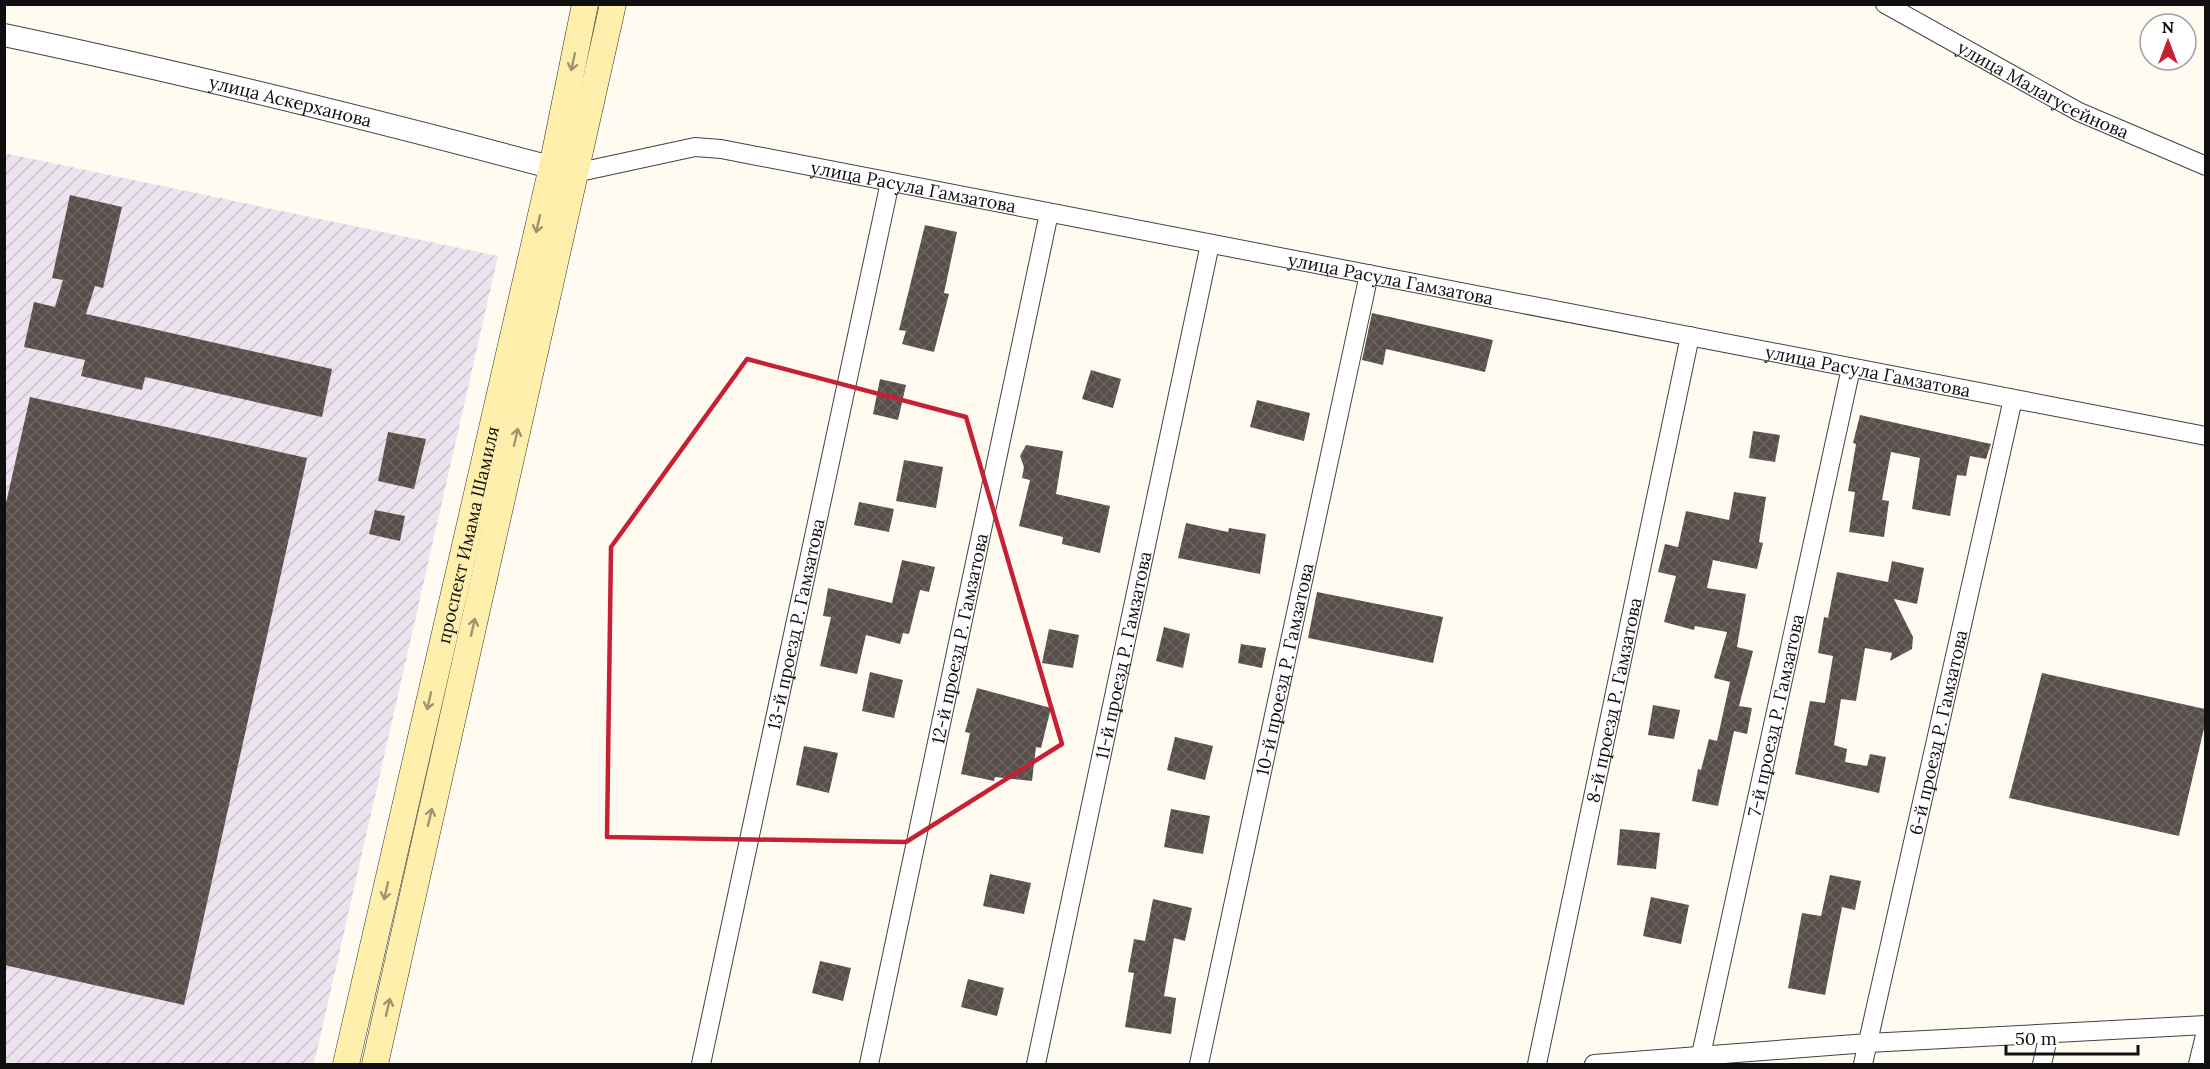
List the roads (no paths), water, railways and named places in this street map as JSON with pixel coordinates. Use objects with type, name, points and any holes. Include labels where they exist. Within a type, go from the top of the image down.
[{"type":"main road","name":"проспект Имама Шамиля","points":[[375,1065],[563,170],[585,4]]},
{"type":"main road","name":"проспект Имама Шамиля","points":[[346,1065],[563,170],[613,4]]},
{"type":"street","name":"улица Малагусейнова","points":[[1886,4],[2079,112],[2205,166]]},
{"type":"street","name":"улица Аскерханова","points":[[4,35],[116,58],[326,108],[563,170]]},
{"type":"street","name":"улица Расула Гамзатова","points":[[563,170],[695,147],[721,149],[2205,436]]},
{"type":"street","name":"13-й проезд Р. Гамзатова","points":[[701,1065],[890,182]]},
{"type":"street","name":"12-й проезд Р. Гамзатова","points":[[869,1065],[1049,213]]},
{"type":"street","name":"11-й проезд Р. Гамзатова","points":[[1036,1065],[1210,244]]},
{"type":"street","name":"10-й проезд Р. Гамзатова","points":[[1200,1065],[1369,274]]},
{"type":"street","name":"8-й проезд Р. Гамзатова","points":[[1537,1065],[1690,336]]},
{"type":"street","name":"7-й проезд Р. Гамзатова","points":[[1700,1060],[1851,368]]},
{"type":"street","name":"6-й проезд Р. Гамзатова","points":[[1863,1065],[2013,399]]},
{"type":"street","points":[[1594,1065],[1700,1060],[1868,1044],[2205,1025]]},
{"type":"street","points":[[2198,1065],[2205,1031]]},
{"type":"street","points":[[2042,1065],[2049,1034]]}]
